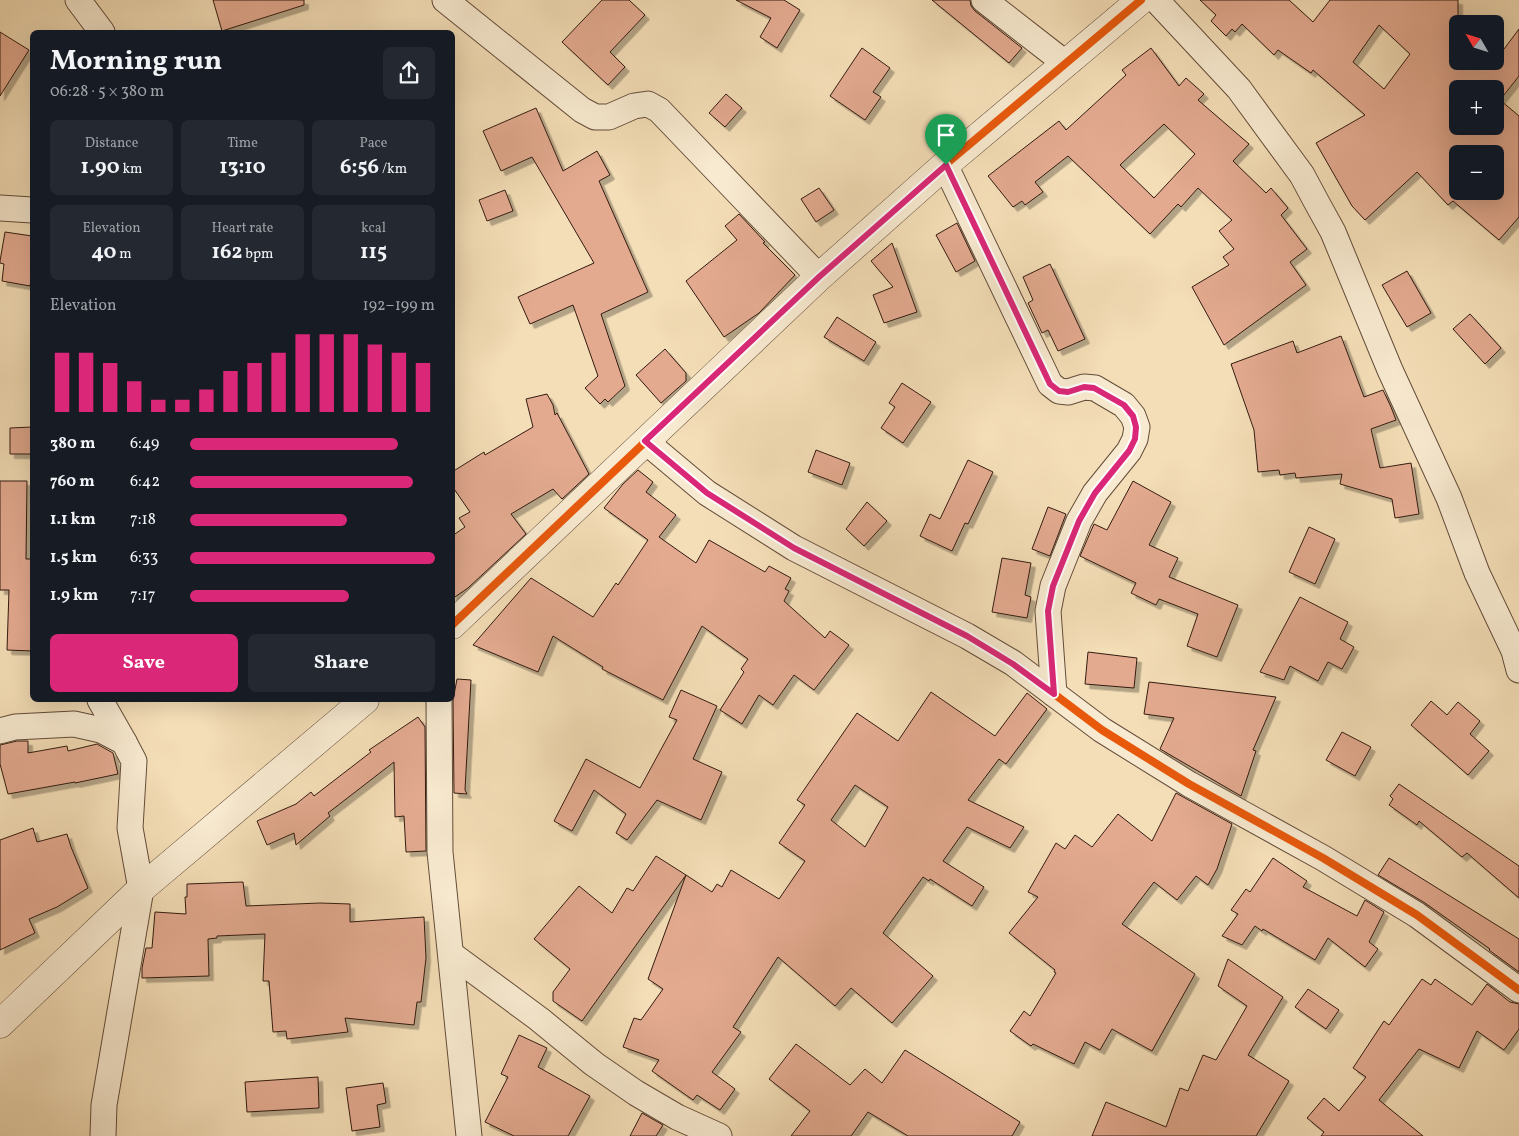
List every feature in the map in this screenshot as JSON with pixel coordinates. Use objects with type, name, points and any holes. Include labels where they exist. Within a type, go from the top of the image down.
[{"type":"street","points":[[78,0],[100,30]]},
{"type":"street","points":[[445,0],[582,110],[595,117],[609,117],[634,106],[648,104],[659,110],[819,277]]},
{"type":"street","points":[[984,0],[1065,63]]},
{"type":"street","points":[[455,622],[819,277],[946,165],[1141,0]]},
{"type":"street","points":[[1156,0],[1239,89],[1306,182],[1333,232],[1390,370],[1449,498],[1477,572],[1517,659]]},
{"type":"street","points":[[946,165],[1050,384],[1059,391],[1068,392],[1084,387],[1094,388],[1124,405],[1133,416],[1136,427],[1135,439],[1129,451],[1095,493],[1079,521],[1053,586],[1048,611],[1054,694]]},
{"type":"street","points":[[0,208],[30,210]]},
{"type":"street","points":[[645,441],[707,493],[794,548],[967,636],[1013,664],[1102,730],[1189,784],[1323,858],[1417,915],[1519,990]]},
{"type":"street","points":[[101,702],[134,761],[130,828],[141,889],[104,1104],[103,1136]]},
{"type":"street","points":[[0,1024],[141,889],[363,702]]},
{"type":"street","points":[[439,702],[440,852],[452,954],[469,1136]]},
{"type":"street","points":[[0,731],[15,727],[74,724],[101,730],[124,742]]},
{"type":"street","points":[[452,954],[540,1019],[594,1064],[636,1093],[713,1135]]},
{"type":"building","points":[[213,0],[304,0],[304,5],[222,30]]},
{"type":"building","points":[[602,0],[629,0],[645,15],[610,52],[625,67],[608,85],[562,42]]},
{"type":"building","points":[[736,0],[784,0],[800,10],[777,48],[760,37],[771,18]]},
{"type":"building","points":[[932,0],[970,0],[971,6],[975,11],[1022,48],[1009,63]]},
{"type":"building","points":[[1200,0],[1289,0],[1313,22],[1330,0],[1458,0],[1458,15],[1449,15],[1449,70],[1504,70],[1504,49],[1519,29],[1519,76],[1504,95],[1504,80],[1449,80],[1449,135],[1504,135],[1504,103],[1519,116],[1519,217],[1499,240],[1453,201],[1448,205],[1417,172],[1365,220],[1352,206],[1316,143],[1365,115],[1313,70],[1311,73],[1278,50],[1274,55],[1242,24],[1235,32],[1232,29],[1226,36],[1211,21],[1216,15]],"holes":[[[1379,25],[1410,54],[1384,89],[1353,62]]]},
{"type":"building","points":[[0,32],[29,50],[0,96]]},
{"type":"building","points":[[862,48],[890,68],[873,92],[881,97],[865,120],[830,96]]},
{"type":"building","points":[[1151,48],[1179,86],[1186,78],[1204,94],[1198,100],[1249,144],[1233,161],[1266,193],[1271,188],[1288,208],[1281,215],[1307,249],[1290,262],[1306,285],[1224,345],[1192,287],[1229,265],[1223,257],[1234,249],[1219,231],[1232,220],[1198,188],[1181,207],[1178,204],[1150,234],[1068,156],[1035,182],[1043,192],[1025,205],[1022,201],[1013,207],[988,176],[1059,121],[1066,130],[1126,75],[1122,70]],"holes":[[[1164,124],[1195,154],[1154,198],[1120,165]]]},
{"type":"building","points":[[726,94],[742,108],[725,127],[709,113]]},
{"type":"building","points":[[536,108],[563,171],[597,151],[610,175],[599,181],[648,292],[601,314],[625,386],[608,402],[605,399],[600,404],[585,388],[598,376],[573,305],[530,324],[518,297],[594,263],[532,157],[501,171],[483,131]]},
{"type":"building","points":[[819,188],[834,210],[816,222],[801,199]]},
{"type":"building","points":[[505,190],[513,211],[487,221],[479,200]]},
{"type":"building","points":[[739,214],[765,242],[763,243],[795,275],[759,313],[724,337],[686,281],[737,240],[725,226]]},
{"type":"building","points":[[957,223],[975,261],[956,272],[936,235]]},
{"type":"building","points":[[5,232],[30,236],[30,286],[2,281],[4,264],[0,263]]},
{"type":"building","points":[[892,243],[917,312],[884,323],[873,295],[893,287],[871,261]]},
{"type":"building","points":[[1050,264],[1085,339],[1058,351],[1048,330],[1042,333],[1028,303],[1033,300],[1023,277]]},
{"type":"building","points":[[1407,271],[1431,313],[1407,327],[1382,285]]},
{"type":"building","points":[[1470,314],[1501,348],[1485,364],[1453,329]]},
{"type":"building","points":[[837,317],[876,342],[864,361],[824,337]]},
{"type":"building","points":[[1341,336],[1364,397],[1383,390],[1391,407],[1396,420],[1371,429],[1380,468],[1411,463],[1419,514],[1395,518],[1392,499],[1340,484],[1342,474],[1296,478],[1295,473],[1280,475],[1279,470],[1258,472],[1254,430],[1231,364],[1293,341],[1297,353]]},
{"type":"building","points":[[665,349],[686,373],[686,381],[661,403],[636,375]]},
{"type":"building","points":[[902,383],[931,402],[903,443],[881,428],[895,407],[889,403]]},
{"type":"building","points":[[547,394],[553,405],[555,415],[557,413],[589,474],[562,499],[553,489],[511,514],[526,534],[468,588],[455,597],[455,534],[465,527],[459,518],[470,512],[455,490],[455,470],[484,452],[485,455],[533,427],[526,399]]},
{"type":"building","points":[[30,427],[30,454],[10,454],[10,428]]},
{"type":"building","points":[[816,450],[850,463],[842,485],[808,472]]},
{"type":"building","points":[[968,460],[993,472],[968,524],[965,523],[952,551],[920,536],[930,514],[940,519]]},
{"type":"building","points":[[638,470],[653,482],[646,492],[676,515],[659,537],[696,563],[709,540],[765,572],[769,566],[791,578],[785,589],[789,591],[784,601],[825,638],[830,631],[849,645],[814,690],[794,675],[773,705],[759,695],[742,724],[720,710],[744,672],[741,669],[748,659],[702,626],[663,700],[602,669],[603,667],[553,636],[538,672],[473,645],[531,578],[593,617],[616,583],[618,585],[648,540],[604,508],[623,484]]},
{"type":"building","points":[[0,481],[27,481],[26,559],[30,559],[30,651],[7,650],[9,590],[0,590]]},
{"type":"building","points":[[1133,481],[1171,502],[1149,545],[1178,558],[1169,577],[1238,605],[1217,657],[1187,646],[1198,614],[1159,599],[1156,605],[1131,593],[1136,583],[1080,556],[1094,524],[1107,530]]},
{"type":"building","points":[[867,502],[887,521],[864,546],[846,529]]},
{"type":"building","points":[[1048,507],[1066,514],[1050,556],[1032,549]]},
{"type":"building","points":[[1309,527],[1335,539],[1315,584],[1289,572]]},
{"type":"building","points":[[1002,558],[1031,563],[1025,595],[1031,597],[1027,618],[992,612]]},
{"type":"building","points":[[1300,597],[1348,622],[1340,639],[1354,647],[1342,669],[1328,662],[1318,681],[1290,666],[1284,680],[1260,672]]},
{"type":"building","points":[[1088,652],[1137,658],[1134,688],[1085,684]]},
{"type":"building","points":[[457,679],[471,680],[465,790],[467,794],[454,793],[453,702],[455,702]]},
{"type":"building","points":[[1149,682],[1276,697],[1253,750],[1256,751],[1241,796],[1160,749],[1174,718],[1144,714]]},
{"type":"building","points":[[681,690],[717,706],[693,759],[722,772],[701,820],[657,800],[627,840],[616,833],[626,814],[594,790],[572,831],[554,821],[586,759],[640,788],[677,720],[669,717]]},
{"type":"building","points":[[931,692],[995,736],[1027,693],[1047,709],[1006,764],[999,759],[968,800],[1024,827],[1010,848],[967,827],[943,861],[984,887],[972,906],[930,879],[929,881],[923,877],[883,933],[933,976],[892,1023],[851,988],[835,1006],[778,957],[733,1027],[741,1032],[712,1072],[735,1089],[720,1110],[697,1095],[693,1100],[652,1071],[659,1060],[623,1047],[634,1018],[641,1020],[663,989],[648,979],[686,875],[712,892],[717,884],[722,887],[731,870],[779,899],[805,861],[779,843],[805,805],[797,800],[857,713],[898,741]],"holes":[[[855,785],[888,807],[865,847],[831,820]]]},
{"type":"building","points":[[1431,701],[1447,715],[1458,702],[1480,721],[1470,734],[1489,751],[1468,775],[1411,725]]},
{"type":"building","points":[[418,717],[425,727],[426,851],[406,852],[404,816],[395,817],[394,762],[328,813],[330,816],[296,845],[294,833],[267,845],[257,821],[296,804],[311,792],[314,796],[371,752],[369,750]]},
{"type":"building","points":[[1342,732],[1371,747],[1355,776],[1326,760]]},
{"type":"building","points":[[17,741],[28,741],[28,753],[67,746],[68,751],[97,744],[113,753],[118,774],[8,794],[0,764],[0,745]]},
{"type":"building","points":[[1399,784],[1519,866],[1519,898],[1467,853],[1462,857],[1419,821],[1417,825],[1389,805],[1393,799],[1390,796]]},
{"type":"building","points":[[1176,793],[1232,824],[1217,869],[1208,885],[1196,876],[1177,900],[1154,882],[1122,924],[1195,974],[1152,1051],[1112,1029],[1100,1050],[1085,1042],[1074,1064],[1033,1044],[1031,1046],[1010,1031],[1024,1011],[1030,1016],[1056,973],[1054,972],[1055,970],[1009,933],[1038,897],[1028,892],[1056,843],[1065,849],[1075,835],[1092,847],[1118,814],[1152,841]]},
{"type":"building","points":[[33,828],[37,842],[67,834],[88,888],[57,907],[29,919],[35,933],[0,950],[0,840]]},
{"type":"building","points":[[656,856],[686,875],[582,1021],[553,1001],[553,992],[570,969],[534,939],[579,886],[612,913],[627,888],[633,891]]},
{"type":"building","points":[[1273,858],[1307,881],[1303,887],[1357,916],[1365,900],[1384,912],[1369,942],[1378,949],[1365,967],[1328,938],[1315,960],[1255,926],[1242,945],[1222,936],[1238,914],[1231,910],[1246,889],[1250,892]]},
{"type":"building","points":[[1389,858],[1519,939],[1519,972],[1425,903],[1378,875]]},
{"type":"building","points":[[243,882],[246,906],[320,903],[350,904],[350,922],[424,917],[426,958],[421,1002],[417,1002],[414,1025],[345,1018],[348,1032],[287,1039],[286,1031],[273,1032],[269,981],[263,981],[265,934],[217,936],[217,938],[208,939],[209,976],[142,978],[146,948],[152,948],[155,912],[186,914],[185,897],[187,897],[187,884]]},
{"type":"building","points":[[1228,959],[1283,997],[1248,1055],[1289,1081],[1256,1136],[1092,1136],[1106,1102],[1166,1127],[1180,1088],[1188,1091],[1203,1055],[1216,1060],[1247,1006],[1218,986]]},
{"type":"building","points":[[1422,979],[1431,985],[1435,979],[1472,1005],[1487,984],[1510,1002],[1519,1004],[1519,1029],[1504,1050],[1477,1031],[1459,1068],[1419,1049],[1379,1100],[1423,1136],[1321,1136],[1324,1132],[1307,1118],[1324,1098],[1339,1111],[1366,1077],[1353,1068],[1384,1021],[1389,1025]]},
{"type":"building","points":[[1308,989],[1339,1010],[1326,1029],[1295,1007]]},
{"type":"building","points":[[519,1035],[547,1048],[538,1067],[590,1096],[568,1136],[514,1136],[485,1122],[508,1077],[501,1074]]},
{"type":"building","points":[[796,1044],[850,1085],[865,1069],[882,1083],[905,1050],[1020,1122],[1012,1136],[908,1136],[868,1112],[851,1136],[791,1136],[810,1111],[769,1079]]},
{"type":"building","points":[[318,1077],[319,1108],[247,1112],[245,1082]]},
{"type":"building","points":[[383,1083],[386,1103],[377,1105],[380,1127],[352,1131],[346,1088]]},
{"type":"building","points":[[642,1113],[663,1125],[656,1136],[630,1136]]},
{"type":"cycle path","points":[[455,622],[819,277],[945,165],[1141,0]]},
{"type":"cycle path","points":[[645,441],[707,493],[794,548],[967,636],[1013,663],[1102,730],[1189,784],[1323,858],[1417,915],[1519,990]]},
{"type":"route","points":[[946,165],[1050,384],[1059,391],[1068,392],[1084,387],[1094,388],[1124,405],[1133,416],[1136,427],[1135,439],[1129,451],[1095,493],[1079,521],[1053,586],[1048,611],[1054,694],[1013,664],[967,636],[794,548],[707,493],[645,441],[819,277],[946,165]]}]
